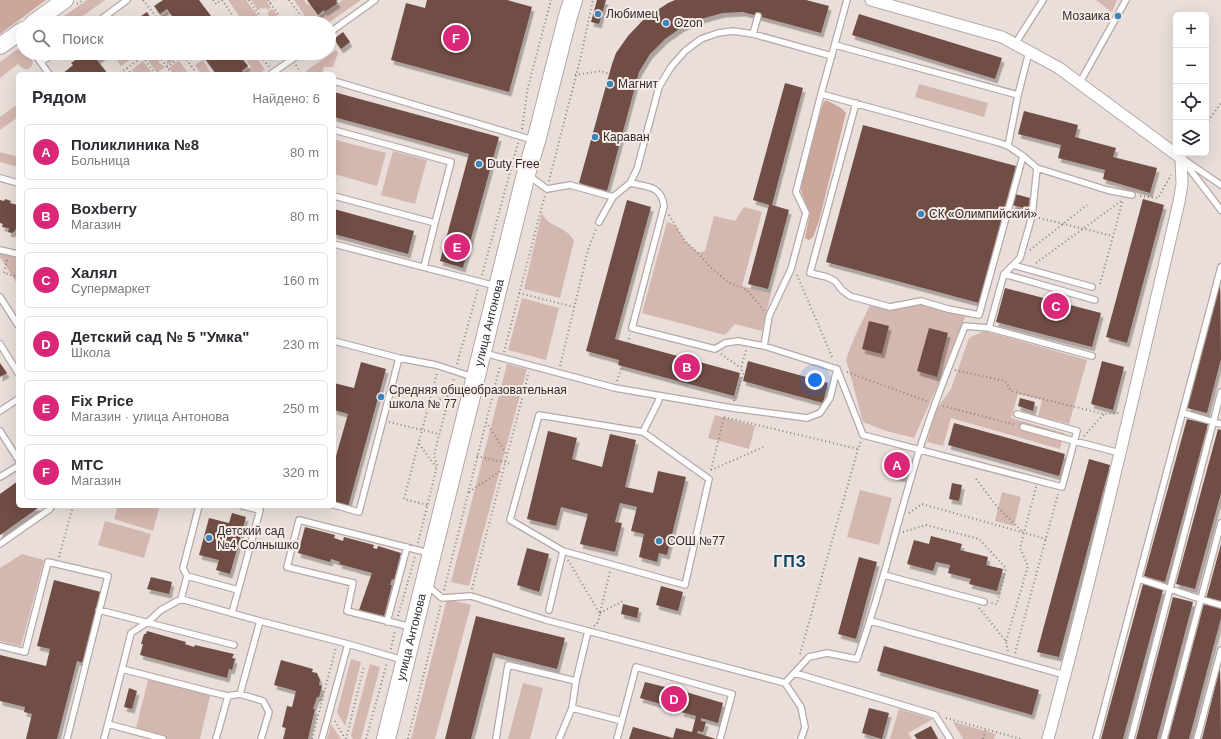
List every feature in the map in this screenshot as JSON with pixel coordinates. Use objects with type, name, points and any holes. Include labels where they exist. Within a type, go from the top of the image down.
[{"type":"main road","points":[[44,16],[65,0]]},
{"type":"main road","name":"улица Антонова","points":[[386,739],[526,174],[572,2]]},
{"type":"main road","points":[[0,46],[16,36]]},
{"type":"street","points":[[871,0],[1002,37],[1059,68],[1181,158],[1182,184],[1180,202],[1066,675],[1048,739]]},
{"type":"lane","points":[[105,16],[127,0]]},
{"type":"lane","points":[[336,28],[374,0]]},
{"type":"lane","points":[[764,346],[769,316],[791,269],[806,213],[796,192],[847,0]]},
{"type":"lane","points":[[1015,44],[1043,0]]},
{"type":"lane","points":[[1079,84],[1126,0]]},
{"type":"lane","points":[[753,34],[758,16]]},
{"type":"lane","points":[[599,222],[613,196],[630,183],[637,169],[659,87],[675,61],[685,50],[701,39],[718,33],[733,31],[753,34],[832,56]]},
{"type":"lane","points":[[835,45],[1018,95]]},
{"type":"lane","points":[[1008,146],[1018,95],[1029,52]]},
{"type":"lane","points":[[44,60],[41,62],[48,72]]},
{"type":"lane","points":[[273,72],[291,60]]},
{"type":"lane","points":[[336,82],[536,141]]},
{"type":"lane","points":[[821,94],[1000,142],[1023,156],[1037,168],[1107,190],[1132,195]]},
{"type":"lane","points":[[856,103],[810,273],[827,276],[835,281],[842,290],[850,296],[890,307],[921,301],[948,309],[979,315],[1023,156]]},
{"type":"lane","points":[[336,131],[451,162],[424,267]]},
{"type":"lane","points":[[1181,158],[1221,185]]},
{"type":"lane","points":[[1181,158],[1221,210]]},
{"type":"lane","points":[[990,328],[1004,274],[1020,258],[1032,216],[1037,168]]},
{"type":"lane","points":[[526,174],[547,189],[570,185],[613,196]]},
{"type":"lane","points":[[0,178],[16,182]]},
{"type":"lane","points":[[630,183],[656,189],[663,198],[664,206],[632,328],[715,349],[725,343],[738,341],[764,346],[837,369]]},
{"type":"lane","points":[[336,197],[435,223]]},
{"type":"lane","points":[[336,245],[498,286]]},
{"type":"lane","points":[[0,250],[16,254]]},
{"type":"lane","points":[[1013,265],[1092,287]]},
{"type":"lane","points":[[1096,739],[1221,267]]},
{"type":"lane","points":[[1004,274],[1095,300]]},
{"type":"lane","points":[[0,297],[16,322]]},
{"type":"lane","points":[[786,683],[809,657],[827,653],[857,659],[871,621],[919,449],[934,403],[965,326],[990,328],[1092,356]]},
{"type":"lane","points":[[336,342],[399,358],[439,366],[476,378]]},
{"type":"lane","points":[[0,344],[16,370]]},
{"type":"lane","points":[[482,352],[615,388],[732,408],[807,418],[820,413],[830,398],[837,369]]},
{"type":"lane","points":[[336,506],[359,512],[384,421],[399,358]]},
{"type":"lane","points":[[837,369],[863,435],[1062,487],[1076,442],[1077,431],[1017,414]]},
{"type":"lane","points":[[1131,739],[1221,392]]},
{"type":"lane","points":[[643,432],[660,396]]},
{"type":"lane","points":[[0,411],[16,401]]},
{"type":"lane","points":[[1183,413],[1221,424]]},
{"type":"lane","points":[[539,415],[643,432],[708,479],[684,585],[563,551],[510,520],[539,415]]},
{"type":"lane","points":[[1023,427],[1120,453]]},
{"type":"lane","points":[[0,431],[16,456]]},
{"type":"lane","points":[[0,477],[16,467]]},
{"type":"lane","points":[[0,544],[50,509],[49,508]]},
{"type":"lane","points":[[181,599],[187,576],[183,568],[198,508]]},
{"type":"lane","points":[[232,613],[260,510],[252,508]]},
{"type":"lane","points":[[413,628],[347,610],[353,583],[287,567],[299,520],[432,554]]},
{"type":"lane","points":[[1164,739],[1221,523]]},
{"type":"lane","points":[[387,622],[407,547]]},
{"type":"lane","points":[[549,610],[563,551]]},
{"type":"lane","points":[[0,646],[25,652],[48,562],[108,576],[68,739]]},
{"type":"lane","points":[[884,575],[984,602]]},
{"type":"lane","points":[[187,576],[238,590]]},
{"type":"lane","points":[[1139,579],[1170,588],[1201,600],[1221,605]]},
{"type":"lane","points":[[424,583],[442,598],[471,596],[546,620],[786,683],[801,707],[805,727],[800,739]]},
{"type":"lane","points":[[104,739],[131,632],[148,622],[161,610],[181,599],[405,661]]},
{"type":"lane","points":[[100,610],[234,645]]},
{"type":"lane","points":[[240,694],[260,621]]},
{"type":"lane","points":[[871,621],[1066,675]]},
{"type":"lane","points":[[559,739],[572,708],[576,681],[588,631]]},
{"type":"lane","points":[[322,739],[348,644]]},
{"type":"lane","points":[[1197,739],[1221,650]]},
{"type":"lane","points":[[496,739],[508,665],[576,681]]},
{"type":"lane","points":[[617,739],[636,667],[732,694],[720,739]]},
{"type":"lane","points":[[122,669],[228,696],[240,694],[262,701],[269,712],[261,739]]},
{"type":"lane","points":[[795,673],[936,715],[950,739]]},
{"type":"lane","points":[[216,739],[228,696]]},
{"type":"lane","points":[[572,708],[622,721]]},
{"type":"lane","points":[[108,724],[163,739]]},
{"type":"path","points":[[143,0],[156,16]]},
{"type":"path","points":[[213,0],[216,4],[222,0],[233,16]]},
{"type":"path","points":[[249,0],[260,16]]},
{"type":"path","points":[[273,0],[269,1],[279,16]]},
{"type":"path","points":[[289,0],[301,16]]},
{"type":"path","points":[[408,739],[477,456],[576,75],[593,0]]},
{"type":"path","points":[[121,72],[139,60]]},
{"type":"path","points":[[145,60],[154,72]]},
{"type":"path","points":[[162,60],[171,72]]},
{"type":"path","points":[[167,67],[176,60]]},
{"type":"path","points":[[187,60],[196,72]]},
{"type":"path","points":[[264,60],[271,72]]},
{"type":"path","points":[[127,68],[130,72]]},
{"type":"path","points":[[576,75],[601,72],[609,74]]},
{"type":"path","points":[[636,81],[659,87]]},
{"type":"path","points":[[1209,120],[1221,103]]},
{"type":"path","points":[[1132,195],[1158,198],[1181,158]]},
{"type":"path","points":[[1029,269],[1124,199],[1095,300]]},
{"type":"path","points":[[1020,258],[1087,204]]},
{"type":"path","points":[[664,206],[685,241],[710,267],[728,282],[747,290],[769,316]]},
{"type":"path","points":[[1032,216],[1113,236]]},
{"type":"path","points":[[559,373],[588,250],[599,222]]},
{"type":"path","points":[[9,252],[4,273],[16,276]]},
{"type":"path","points":[[791,269],[795,270],[837,369]]},
{"type":"path","points":[[519,293],[574,307]]},
{"type":"path","points":[[708,479],[724,417],[732,408],[742,374],[741,368],[748,343]]},
{"type":"path","points":[[715,349],[741,368]]},
{"type":"path","points":[[471,596],[530,365]]},
{"type":"path","points":[[427,505],[404,500],[439,366]]},
{"type":"path","points":[[615,388],[622,366]]},
{"type":"path","points":[[948,368],[1005,381],[1011,391],[1104,414],[1130,411]]},
{"type":"path","points":[[429,405],[449,395]]},
{"type":"path","points":[[1076,442],[1104,414]]},
{"type":"path","points":[[724,417],[858,449]]},
{"type":"path","points":[[384,421],[439,434]]},
{"type":"path","points":[[486,422],[507,455]]},
{"type":"path","points":[[795,673],[863,435]]},
{"type":"path","points":[[419,444],[436,467]]},
{"type":"path","points":[[710,470],[766,446]]},
{"type":"path","points":[[477,456],[512,464]]},
{"type":"path","points":[[468,493],[503,470]]},
{"type":"path","points":[[976,479],[998,508],[1024,533]]},
{"type":"path","points":[[1006,642],[1028,566],[1020,548],[1038,481]]},
{"type":"path","points":[[1011,660],[1060,487]]},
{"type":"path","points":[[900,520],[922,504],[1046,539]]},
{"type":"path","points":[[57,564],[72,508]]},
{"type":"path","points":[[896,534],[926,525],[979,539],[1006,568],[997,604],[984,602]]},
{"type":"path","points":[[563,551],[600,614]]},
{"type":"path","points":[[588,631],[598,622],[612,564]]},
{"type":"path","points":[[971,598],[1006,642],[1011,660]]},
{"type":"path","points":[[600,614],[625,600]]},
{"type":"path","points":[[312,739],[337,641]]},
{"type":"path","points":[[346,739],[364,666]]},
{"type":"path","points":[[329,712],[346,739]]},
{"type":"path","points":[[936,715],[1021,739]]},
{"type":"path","points":[[983,739],[986,729]]},
{"type":"shaded area","points":[[0,0],[46,0],[24,16],[16,16],[16,22],[0,34]]},
{"type":"shaded area","points":[[87,0],[105,0],[83,16],[64,16]]},
{"type":"shaded area","points":[[228,0],[246,0],[258,16],[239,16]]},
{"type":"shaded area","points":[[251,0],[266,0],[271,7],[268,10],[266,7],[264,9],[262,7],[258,10]]},
{"type":"shaded area","points":[[294,0],[304,0],[317,16],[305,16]]},
{"type":"shaded area","points":[[343,0],[361,0],[336,17],[336,16],[319,16]]},
{"type":"shaded area","points":[[1096,0],[1117,0],[1112,12]]},
{"type":"shaded area","points":[[272,9],[278,16],[269,16],[267,13]]},
{"type":"shaded area","points":[[168,12],[171,16],[162,16]]},
{"type":"shaded area","points":[[16,50],[16,60],[31,60],[33,62],[31,67],[26,69],[18,64],[0,78],[0,62]]},
{"type":"shaded area","points":[[117,60],[130,60],[121,66]]},
{"type":"shaded area","points":[[148,60],[159,60],[159,63],[165,67],[156,72]]},
{"type":"shaded area","points":[[167,60],[174,60],[167,65]]},
{"type":"shaded area","points":[[203,60],[210,72],[200,72],[195,65]]},
{"type":"shaded area","points":[[246,60],[258,60],[265,70],[262,72],[245,72],[251,67]]},
{"type":"shaded area","points":[[322,60],[336,60],[333,67],[324,67],[323,72],[306,71]]},
{"type":"shaded area","points":[[143,61],[151,72],[134,72],[132,70]]},
{"type":"shaded area","points":[[179,61],[187,72],[172,72],[169,68]]},
{"type":"shaded area","points":[[919,84],[988,103],[984,117],[915,97]]},
{"type":"shaded area","points":[[826,100],[841,108],[846,113],[819,221],[813,237],[809,240],[805,238],[810,213],[800,185],[823,103]]},
{"type":"shaded area","points":[[16,105],[16,118],[0,130],[0,117]]},
{"type":"shaded area","points":[[336,140],[386,153],[377,186],[336,175]]},
{"type":"shaded area","points":[[393,151],[427,160],[415,204],[381,195]]},
{"type":"shaded area","points":[[0,152],[16,156],[16,166],[0,162]]},
{"type":"shaded area","points":[[744,207],[762,212],[742,286],[771,294],[762,331],[735,324],[725,335],[642,313],[667,222],[675,225],[685,241],[699,253],[705,251],[714,216],[735,221]]},
{"type":"shaded area","points":[[542,213],[549,222],[567,232],[574,241],[560,298],[524,289]]},
{"type":"shaded area","points":[[0,250],[16,254],[16,282],[0,257]]},
{"type":"shaded area","points":[[522,298],[559,308],[546,360],[508,350]]},
{"type":"shaded area","points":[[921,304],[946,312],[966,315],[940,380],[914,438],[886,431],[863,422],[846,359],[870,305],[891,309]]},
{"type":"shaded area","points":[[984,331],[1087,360],[1069,424],[1038,416],[1042,400],[1018,394],[1011,418],[1064,433],[1060,449],[951,418],[943,446],[927,442],[936,410],[951,389],[969,338]]},
{"type":"shaded area","points":[[507,364],[527,369],[469,586],[451,582]]},
{"type":"shaded area","points":[[715,415],[755,426],[749,449],[708,438]]},
{"type":"shaded area","points":[[860,490],[892,498],[879,545],[847,537]]},
{"type":"shaded area","points":[[1002,492],[1021,497],[1014,526],[995,521]]},
{"type":"shaded area","points":[[117,508],[159,509],[153,531],[114,519]]},
{"type":"shaded area","points":[[105,521],[151,534],[144,558],[98,545]]},
{"type":"shaded area","points":[[22,554],[44,560],[21,646],[0,641],[0,568]]},
{"type":"shaded area","points":[[447,599],[471,605],[435,739],[411,739]]},
{"type":"shaded area","points":[[351,659],[361,662],[345,726],[337,712]]},
{"type":"shaded area","points":[[370,664],[380,667],[361,739],[353,739],[351,735]]},
{"type":"shaded area","points":[[149,676],[211,692],[200,739],[163,739],[135,732]]},
{"type":"shaded area","points":[[523,683],[543,688],[530,739],[508,739]]},
{"type":"shaded area","points":[[899,709],[933,719],[908,733],[912,739],[890,739]]},
{"type":"shaded area","points":[[953,722],[996,734],[994,739],[963,739]]},
{"type":"shaded area","points":[[331,724],[341,739],[327,739]]},
{"type":"building","points":[[163,0],[199,0],[211,16],[172,16],[167,9],[160,14],[154,6]]},
{"type":"building","points":[[307,0],[338,0],[336,1],[338,3],[325,12],[324,10],[318,15]]},
{"type":"building","points":[[427,0],[507,0],[532,7],[509,92],[391,60],[406,3],[425,8]]},
{"type":"building","points":[[597,0],[606,0],[599,24],[591,22]]},
{"type":"building","points":[[675,0],[806,0],[829,6],[821,33],[743,12],[723,13],[701,19],[682,27],[665,39],[650,54],[639,72],[607,191],[579,183],[616,53],[628,36],[644,19]]},
{"type":"building","points":[[147,12],[150,16],[141,16]]},
{"type":"building","points":[[859,14],[1002,58],[995,79],[852,35]]},
{"type":"building","points":[[343,32],[350,42],[341,49],[336,42],[336,37]]},
{"type":"building","points":[[75,60],[97,60],[106,72],[64,72],[73,65],[71,63]]},
{"type":"building","points":[[206,60],[243,60],[248,66],[242,71],[243,72],[215,72]]},
{"type":"building","points":[[785,83],[803,88],[772,205],[789,210],[768,289],[748,284],[769,205],[753,200]]},
{"type":"building","points":[[336,93],[499,137],[463,268],[440,261],[469,154],[336,118]]},
{"type":"building","points":[[1024,111],[1078,125],[1075,137],[1116,148],[1113,157],[1157,168],[1150,193],[1103,179],[1105,170],[1058,158],[1061,145],[1018,134]]},
{"type":"building","name":"СК «Олимпийский»","points":[[863,125],[1016,166],[979,303],[826,262]]},
{"type":"building","points":[[1015,194],[1030,198],[1028,209],[1012,205]]},
{"type":"building","points":[[5,199],[11,201],[10,203],[16,204],[16,228],[12,233],[8,232],[9,228],[2,227],[3,224],[0,223],[0,200],[4,201]]},
{"type":"building","points":[[1143,199],[1164,205],[1127,343],[1106,337]]},
{"type":"building","points":[[627,200],[651,207],[615,339],[740,373],[734,396],[618,365],[619,360],[586,351]]},
{"type":"building","points":[[336,210],[414,231],[408,254],[336,235]]},
{"type":"building","points":[[1220,280],[1221,359],[1207,413],[1187,408]]},
{"type":"building","points":[[1005,288],[1101,313],[1092,347],[996,322]]},
{"type":"building","points":[[869,321],[889,326],[882,354],[862,349]]},
{"type":"building","points":[[929,328],[948,333],[937,377],[917,371]]},
{"type":"building","points":[[748,361],[828,383],[823,403],[743,381]]},
{"type":"building","points":[[1102,361],[1124,367],[1113,410],[1091,404]]},
{"type":"building","points":[[361,362],[386,369],[348,507],[336,504],[336,456],[348,414],[336,411],[336,384],[354,388]]},
{"type":"building","points":[[0,363],[7,373],[0,377]]},
{"type":"building","points":[[1020,398],[1035,402],[1033,411],[1018,406]]},
{"type":"building","points":[[1187,419],[1208,424],[1165,582],[1144,576]]},
{"type":"building","points":[[954,423],[1065,454],[1059,476],[948,445]]},
{"type":"building","points":[[1218,429],[1221,430],[1221,493],[1195,589],[1176,584]]},
{"type":"building","points":[[548,431],[577,438],[572,459],[602,467],[610,434],[636,440],[625,487],[653,493],[658,471],[686,477],[667,555],[659,553],[657,562],[639,557],[644,534],[631,531],[637,507],[620,503],[615,522],[622,523],[615,552],[580,544],[588,514],[561,507],[556,526],[527,519]]},
{"type":"building","points":[[892,452],[909,457],[903,478],[886,473]]},
{"type":"building","points":[[1089,459],[1110,465],[1059,657],[1037,652]]},
{"type":"building","points":[[16,482],[16,508],[38,508],[0,535],[0,494]]},
{"type":"building","points":[[952,483],[962,485],[959,501],[949,499]]},
{"type":"building","points":[[232,513],[246,517],[230,574],[216,570],[219,560],[199,555],[209,518],[229,523]]},
{"type":"building","points":[[305,527],[335,535],[334,538],[343,541],[344,537],[374,545],[373,548],[377,549],[378,546],[401,553],[394,580],[392,579],[390,585],[392,585],[384,616],[359,610],[372,573],[339,564],[340,562],[331,559],[330,562],[298,553]]},
{"type":"building","points":[[931,536],[962,544],[960,550],[988,557],[986,565],[1003,569],[997,591],[969,584],[971,579],[948,573],[950,565],[936,562],[933,571],[907,564],[914,540],[929,544]]},
{"type":"building","points":[[1221,544],[1221,603],[1206,599]]},
{"type":"building","points":[[527,548],[549,554],[539,592],[517,585]]},
{"type":"building","points":[[859,557],[877,562],[856,639],[838,634]]},
{"type":"building","points":[[151,577],[172,582],[169,594],[147,589]]},
{"type":"building","points":[[54,580],[101,592],[83,663],[77,661],[57,739],[26,739],[32,714],[24,712],[25,707],[0,701],[0,655],[46,666],[50,649],[37,646]]},
{"type":"building","points":[[1143,584],[1163,590],[1123,739],[1101,739]]},
{"type":"building","points":[[661,586],[683,592],[678,611],[656,605]]},
{"type":"building","points":[[1173,597],[1193,602],[1157,739],[1136,739]]},
{"type":"building","points":[[1204,603],[1221,608],[1221,618],[1189,739],[1168,739]]},
{"type":"building","points":[[623,604],[639,608],[637,618],[621,614]]},
{"type":"building","points":[[476,616],[565,638],[557,669],[493,653],[471,739],[445,739]]},
{"type":"building","points":[[147,631],[186,642],[185,644],[194,647],[195,645],[234,654],[232,658],[235,659],[232,670],[229,669],[227,678],[140,655],[143,644],[141,644],[144,634],[146,634]]},
{"type":"building","points":[[884,646],[1039,690],[1032,715],[877,671]]},
{"type":"building","points":[[281,660],[313,669],[312,672],[317,673],[320,680],[319,685],[322,686],[319,697],[317,697],[313,709],[315,709],[308,739],[283,739],[286,728],[282,727],[287,706],[292,707],[296,691],[274,685]]},
{"type":"building","points":[[1220,667],[1221,739],[1202,739]]},
{"type":"building","points":[[645,682],[669,688],[664,705],[640,698]]},
{"type":"building","points":[[129,688],[137,691],[132,709],[124,707]]},
{"type":"building","points":[[686,692],[723,703],[718,723],[701,718],[701,721],[706,722],[703,732],[698,731],[697,733],[716,739],[629,739],[633,727],[673,738],[676,728],[692,732],[696,716],[681,712]]},
{"type":"building","points":[[869,708],[889,713],[882,739],[862,733]]},
{"type":"building","points":[[931,726],[938,739],[917,739],[914,735]]},
{"type":"place","name":"Любимец","points":[[598,14]]},
{"type":"place","name":"Мозаика","points":[[1118,16]]},
{"type":"place","name":"Ozon","points":[[666,23]]},
{"type":"place","name":"МТС","points":[[456,38]]},
{"type":"place","name":"Магнит","points":[[610,84]]},
{"type":"place","name":"Караван","points":[[595,137]]},
{"type":"place","name":"Duty Free","points":[[479,164]]},
{"type":"place","name":"СК «Олимпийский»","points":[[921,214]]},
{"type":"place","name":"Fix Price","points":[[457,247]]},
{"type":"place","name":"Халял","points":[[1056,306]]},
{"type":"place","name":"Boxberry","points":[[687,367]]},
{"type":"place","name":"Средняя общеобразовательная школа № 77","points":[[381,397]]},
{"type":"place","name":"Поликлиника №8","points":[[897,465]]},
{"type":"place","name":"Детский сад №4 Солнышко","points":[[209,538]]},
{"type":"place","name":"СОШ №77","points":[[659,541]]},
{"type":"place","name":"Детский сад № 5 \"Умка\"","points":[[674,699]]},
{"type":"district","name":"ГПЗ","points":[[790,561]]}]
